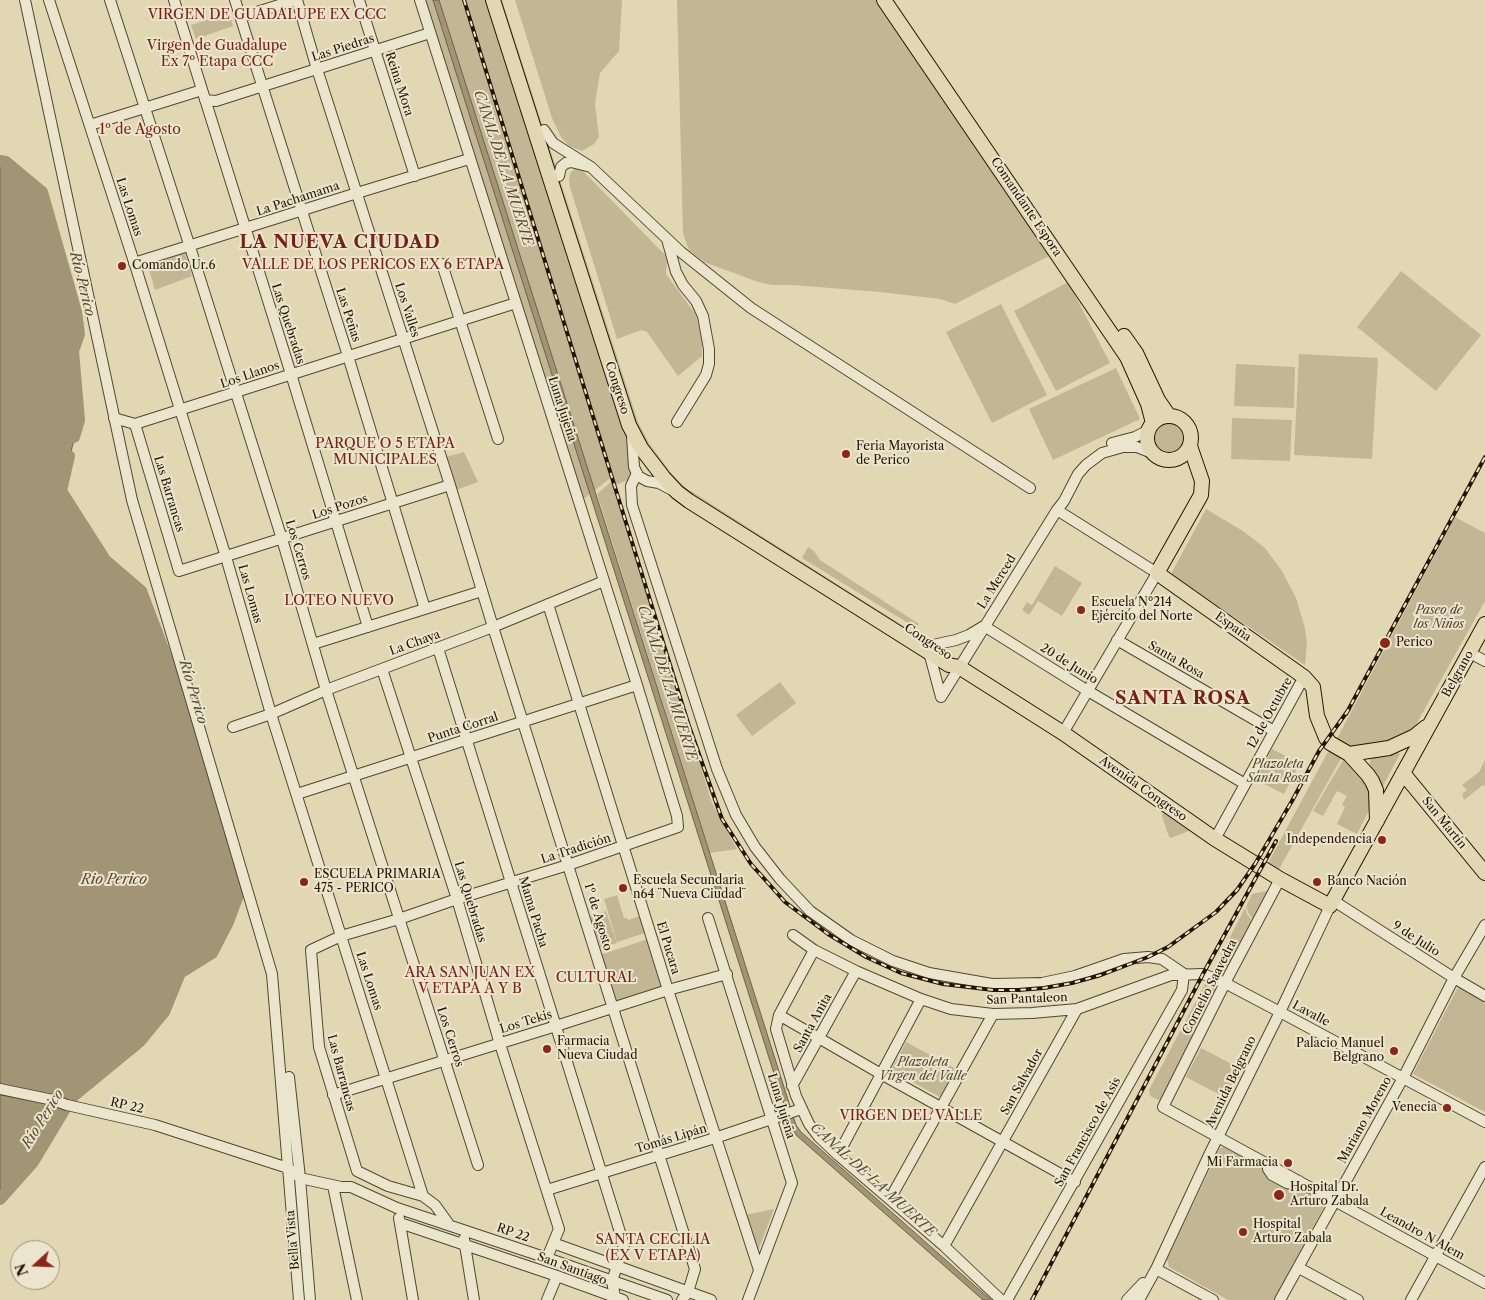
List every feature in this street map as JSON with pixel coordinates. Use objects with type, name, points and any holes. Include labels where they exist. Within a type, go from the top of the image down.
[{"type":"main road","name":"Congreso","points":[[493,0],[629,425],[638,444],[650,462],[677,492],[931,648],[954,658],[959,667]]},
{"type":"main road","name":"Congreso","points":[[502,0],[638,422],[646,439],[661,461],[686,488],[931,648]]},
{"type":"main road","name":"Comandante Espora","points":[[884,0],[1127,357],[1148,404],[1151,426]]},
{"type":"main road","name":"Comandante Espora","points":[[893,0],[1077,270],[1136,353],[1158,400],[1168,416]]},
{"type":"main road","points":[[1157,573],[1201,495],[1202,481],[1190,446],[1191,437],[1189,429],[1184,422],[1177,417],[1168,416],[1160,418],[1151,426],[1147,438],[1149,447],[1160,458],[1174,459],[1186,452],[1190,446]]},
{"type":"main road","points":[[1174,459],[1198,473]]},
{"type":"main road","name":"España","points":[[1157,573],[1304,677],[1313,687],[1318,716],[1326,738],[1330,743],[1350,754]]},
{"type":"main road","name":"Belgrano","points":[[1332,904],[1485,624]]},
{"type":"main road","name":"Avenida Congreso","points":[[959,667],[1062,733],[1215,839],[1280,879],[1332,904]]},
{"type":"main road","name":"Belgrano","points":[[1350,754],[1384,748],[1415,736],[1431,723]]},
{"type":"main road","points":[[1350,754],[1370,778],[1377,785],[1386,788],[1394,786],[1402,775],[1406,760],[1397,750],[1384,748],[1370,757],[1367,769],[1370,778],[1376,790],[1377,821]]},
{"type":"main road","name":"San Martín","points":[[1402,775],[1485,873]]},
{"type":"street","points":[[25,0],[132,500],[272,974],[300,1300]]},
{"type":"street","name":"Las Lomas","points":[[51,0],[226,557],[271,714],[422,1196]]},
{"type":"street","name":"Los Cerros","points":[[110,0],[190,246],[282,539],[326,690],[478,1165]]},
{"type":"street","name":"Las Quebradas","points":[[174,0],[368,627]]},
{"type":"street","name":"Las Peñas","points":[[235,0],[348,356],[425,609]]},
{"type":"street","points":[[240,17],[296,0]]},
{"type":"street","name":"Los Valles","points":[[296,0],[450,485],[493,627]]},
{"type":"street","name":"Reina Mora","points":[[359,0],[415,176]]},
{"type":"street","name":"Luna Jujeña","points":[[420,0],[637,686],[677,816],[678,827]]},
{"type":"street","name":"Las Piedras","points":[[90,125],[145,108],[204,95],[216,100],[317,70],[430,33]]},
{"type":"street","points":[[544,130],[553,143],[591,167],[681,252],[751,308],[1030,488]]},
{"type":"street","name":"La Pachamama","points":[[134,263],[470,159]]},
{"type":"street","points":[[559,176],[561,167],[566,163],[572,162],[591,167]]},
{"type":"street","points":[[667,238],[676,272],[683,285],[696,301],[702,316],[709,348],[709,364],[706,375],[677,422]]},
{"type":"street","points":[[442,264],[498,439]]},
{"type":"street","name":"Los Llanos","points":[[136,424],[516,303]]},
{"type":"street","points":[[114,418],[136,424]]},
{"type":"street","name":"Las Barrancas","points":[[136,424],[179,571]]},
{"type":"street","points":[[629,425],[634,467],[638,476],[677,492]]},
{"type":"street","points":[[1057,510],[1060,498],[1075,469],[1086,457],[1102,446],[1135,437],[1151,426]]},
{"type":"street","points":[[1057,510],[1064,501],[1078,474],[1102,453],[1124,447],[1137,447],[1154,454]]},
{"type":"street","points":[[636,472],[631,486],[632,505],[717,769],[736,815],[755,847],[780,879],[810,911],[851,940],[893,961],[929,973],[974,981],[992,984],[1042,983],[1075,976],[1124,959],[1148,957],[1162,959],[1184,974]]},
{"type":"street","name":"Los Pozos","points":[[179,571],[450,485]]},
{"type":"street","name":"La Merced","points":[[931,648],[941,697],[1057,510]]},
{"type":"street","name":"España","points":[[1057,510],[1157,573]]},
{"type":"street","points":[[1062,733],[1157,573]]},
{"type":"street","name":"La Chaya","points":[[233,727],[271,714],[382,668],[493,627],[604,581]]},
{"type":"street","points":[[313,644],[482,591]]},
{"type":"street","name":"El Pucara","points":[[548,604],[668,990],[759,1270]]},
{"type":"street","points":[[931,648],[969,635],[984,626]]},
{"type":"street","name":"20 de Junio","points":[[984,626],[1088,691],[1245,784]]},
{"type":"street","name":"1º de Agosto","points":[[493,627],[695,1269],[685,1296]]},
{"type":"street","name":"Santa Rosa","points":[[1117,640],[1274,731]]},
{"type":"street","name":"Mama Pacha","points":[[438,648],[624,1245],[612,1281],[618,1299]]},
{"type":"street","points":[[1470,653],[1485,661]]},
{"type":"street","name":"Las Quebradas","points":[[382,668],[559,1229],[547,1258]]},
{"type":"street","name":"12 de Octubre","points":[[1215,839],[1304,677]]},
{"type":"street","name":"Punta Corral","points":[[297,794],[637,686]]},
{"type":"street","name":"La Tradición","points":[[311,950],[341,936],[568,865],[678,827]]},
{"type":"street","name":"Cornelio Saavedra","points":[[1163,1107],[1280,879]]},
{"type":"street","name":"9 de Julio","points":[[1332,904],[1485,996]]},
{"type":"street","name":"Avenida Belgrano","points":[[1156,1269],[1332,904]]},
{"type":"street","name":"Luna Jujeña","points":[[708,918],[777,1118],[792,1182],[748,1300]]},
{"type":"street","name":"Mariano Moreno","points":[[1280,1300],[1403,1078],[1454,978],[1485,925]]},
{"type":"street","name":"San Pantaleon","points":[[793,935],[814,950],[856,971],[922,999],[951,1009],[993,1014],[1077,1009],[1171,976],[1203,974]]},
{"type":"street","name":"Las Barrancas","points":[[311,950],[319,1047],[357,1171],[388,1186],[422,1196]]},
{"type":"street","points":[[814,950],[779,1015],[776,1029],[798,1110],[838,1155],[944,1246],[1001,1300]]},
{"type":"street","name":"Santa Anita","points":[[792,1086],[856,971]]},
{"type":"street","name":"Los Tekis","points":[[333,1095],[668,990],[727,974]]},
{"type":"street","name":"San Francisco de Asis","points":[[1008,1300],[1182,990],[1184,974]]},
{"type":"street","name":"Lavalle","points":[[1203,974],[1225,983],[1485,1122]]},
{"type":"street","points":[[838,1155],[922,999]]},
{"type":"street","name":"San Salvador","points":[[944,1246],[1077,1009]]},
{"type":"street","points":[[890,1199],[993,1014]]},
{"type":"street","points":[[779,1015],[1075,1182]]},
{"type":"street","name":"Bella Vista","points":[[289,1077],[310,1300]]},
{"type":"street","name":"RP 22","points":[[0,1089],[155,1125],[288,1168],[300,1178]]},
{"type":"street","name":"Leandro N Alem","points":[[1163,1107],[1485,1283]]},
{"type":"street","name":"Tomás Lipán","points":[[547,1190],[798,1110]]},
{"type":"street","points":[[1411,1300],[1482,1182],[1485,1167]]},
{"type":"street","points":[[300,1178],[333,1186],[357,1300]]},
{"type":"street","name":"RP 22","points":[[333,1186],[351,1187],[397,1208],[462,1228],[667,1300]]},
{"type":"street","points":[[422,1196],[435,1205],[448,1223]]},
{"type":"street","points":[[397,1208],[413,1300]]},
{"type":"street","name":"San Santiago","points":[[400,1223],[557,1276],[618,1299]]},
{"type":"street","points":[[462,1228],[474,1300]]},
{"type":"street","points":[[553,1243],[617,1266],[685,1296],[711,1300]]},
{"type":"street","points":[[1299,1268],[1358,1300]]},
{"type":"street","points":[[1127,1300],[1156,1269]]},
{"type":"street","points":[[1139,1300],[1156,1269]]},
{"type":"street","points":[[1156,1269],[1213,1300]]},
{"type":"street","points":[[547,1300],[557,1276]]},
{"type":"green space","points":[[424,0],[491,0],[629,427],[637,476],[616,485],[613,476],[581,501]]},
{"type":"green space","points":[[493,0],[502,0],[638,422],[649,443],[671,473],[686,488],[933,645],[929,652],[681,495],[641,448]]},
{"type":"green space","points":[[515,0],[622,0],[619,51],[600,73],[595,104],[599,137],[594,144],[582,151],[569,146],[561,137],[552,118]]},
{"type":"green space","points":[[677,0],[879,0],[1053,254],[955,304],[940,299],[880,292],[772,285],[758,282],[704,262],[689,250],[683,233]]},
{"type":"green space","points":[[229,13],[233,26],[196,39],[191,25]]},
{"type":"green space","points":[[578,168],[665,255],[667,262],[666,274],[696,315],[702,338],[702,356],[678,376],[647,332],[641,330],[617,339],[570,187],[570,174]]},
{"type":"green space","points":[[185,253],[192,276],[155,290],[148,266]]},
{"type":"green space","points":[[1401,271],[1481,335],[1436,391],[1357,327]]},
{"type":"green space","points":[[1068,282],[1110,363],[1056,391],[1014,311]]},
{"type":"green space","points":[[1001,304],[1047,395],[992,423],[946,332]]},
{"type":"green space","points":[[1299,354],[1378,358],[1372,459],[1294,455]]},
{"type":"green space","points":[[1236,364],[1295,367],[1294,408],[1234,406]]},
{"type":"green space","points":[[1116,368],[1140,419],[1053,460],[1029,409]]},
{"type":"green space","points":[[1232,418],[1292,420],[1290,461],[1231,459]]},
{"type":"green space","points":[[1169,420],[1176,421],[1182,425],[1186,431],[1186,445],[1182,451],[1176,455],[1169,456],[1162,455],[1156,451],[1152,445],[1151,438],[1152,431],[1156,425],[1162,421]]},
{"type":"green space","points":[[464,452],[478,482],[456,490],[446,457]]},
{"type":"green space","points":[[612,481],[712,803],[737,849],[710,853],[597,494]]},
{"type":"green space","points":[[1206,509],[1243,531],[1265,548],[1282,571],[1296,598],[1305,628],[1307,643],[1305,665],[1171,574]]},
{"type":"green space","name":"Paseo de los Niños","points":[[1455,517],[1485,533],[1485,601],[1413,730],[1388,743],[1356,751],[1335,742]]},
{"type":"green space","points":[[808,547],[814,551],[820,560],[919,624],[916,628],[802,558]]},
{"type":"green space","points":[[1055,566],[1082,583],[1062,616],[1038,601],[1029,615],[1022,610],[1027,602],[1032,605]]},
{"type":"green space","points":[[780,682],[796,703],[752,736],[736,715]]},
{"type":"green space","points":[[1331,746],[1344,753],[1278,871],[1267,865]]},
{"type":"green space","name":"Plazoleta Santa Rosa","points":[[1272,749],[1300,763],[1284,794],[1256,780]]},
{"type":"green space","points":[[1395,751],[1400,754],[1383,786],[1377,783],[1369,767],[1370,761],[1373,756]]},
{"type":"green space","points":[[1346,755],[1366,776],[1374,801],[1357,834],[1337,824],[1345,807],[1342,804],[1347,796],[1337,791],[1323,816],[1313,811]]},
{"type":"green space","points":[[1485,760],[1485,787],[1483,785],[1464,800],[1462,794],[1467,790],[1462,785],[1479,772]]},
{"type":"green space","points":[[1163,812],[1191,830],[1171,838],[1169,837],[1162,816]]},
{"type":"green space","points":[[1270,892],[1254,921],[1246,907],[1252,894]]},
{"type":"green space","points":[[617,895],[624,918],[628,920],[643,915],[648,932],[617,942],[604,899]]},
{"type":"green space","points":[[1245,908],[1253,922],[1222,978],[1210,976]]},
{"type":"green space","points":[[606,911],[617,943],[601,948],[590,917]]},
{"type":"green space","points":[[651,938],[668,987],[616,1004],[600,955]]},
{"type":"green space","points":[[1212,983],[1218,985],[1160,1101],[1150,1096],[1149,1090],[1205,984]]},
{"type":"green space","points":[[1458,987],[1485,1001],[1485,1112],[1413,1074]]},
{"type":"green space","name":"Plazoleta Virgen del Valle","points":[[906,1042],[956,1069],[940,1097],[891,1070]]},
{"type":"green space","points":[[1201,1048],[1243,1070],[1228,1099],[1186,1077]]},
{"type":"green space","points":[[1227,1146],[1323,1197],[1326,1203],[1274,1300],[1228,1300],[1169,1267],[1167,1259],[1220,1148]]},
{"type":"green space","points":[[774,1209],[756,1256],[745,1215]]},
{"type":"water","points":[[433,0],[439,0],[796,1125],[801,1132],[991,1300],[983,1300],[796,1135],[791,1127]]},
{"type":"water","name":"Rio Perico","points":[[0,161],[6,162],[42,192],[76,312],[79,334],[73,351],[79,420],[61,491],[105,560],[141,591],[168,662],[238,895],[228,922],[212,953],[180,973],[164,1012],[140,1041],[72,1097],[33,1162],[0,1199]]},
{"type":"waterway","name":"Río Perico","points":[[0,161],[6,162],[42,192],[76,312],[79,334],[73,351],[79,420],[74,437]]},
{"type":"waterway","name":"Río Perico","points":[[0,1199],[33,1162],[72,1097],[140,1041],[164,1012],[180,973],[212,953],[228,922],[238,895],[168,662],[141,591],[105,560],[61,491],[69,456]]},
{"type":"railway","points":[[464,0],[689,726],[722,819],[751,864],[785,902],[828,934],[866,957],[901,973],[943,984],[993,990],[1018,990],[1072,983],[1101,975],[1148,957],[1168,947],[1216,912],[1237,890],[1255,864],[1319,751],[1349,709]]},
{"type":"railway","points":[[1346,714],[1485,457]]},
{"type":"railway","points":[[1032,1300],[1203,974],[1276,841]]},
{"type":"place","name":"Comando Ur.6","points":[[122,266]]},
{"type":"place","name":"Feria Mayorista de Perico","points":[[846,454]]},
{"type":"place","name":"Escuela Nº214 Ejército del Norte","points":[[1081,610]]},
{"type":"place","name":"Perico","points":[[1385,643]]},
{"type":"place","name":"Independencia","points":[[1382,840]]},
{"type":"place","name":"ESCUELA PRIMARIA 475 - PERICO","points":[[304,882]]},
{"type":"place","name":"Banco Nación","points":[[1317,882]]},
{"type":"place","name":"Escuela Secundaria n64 ¨Nueva Ciudad¨","points":[[623,888]]},
{"type":"place","name":"Farmacia Nueva Ciudad","points":[[547,1049]]},
{"type":"place","name":"Palacio Manuel Belgrano","points":[[1394,1051]]},
{"type":"place","name":"Venecia","points":[[1447,1108]]},
{"type":"place","name":"Mi Farmacia","points":[[1288,1163]]},
{"type":"place","name":"Hospital Dr. Arturo Zabala","points":[[1279,1195]]},
{"type":"place","name":"Hospital Arturo Zabala","points":[[1243,1232]]},
{"type":"district","name":"VIRGEN DE GUADALUPE EX CCC","points":[[267,15]]},
{"type":"district","name":"Virgen de Guadalupe Ex 7º Etapa CCC","points":[[217,54]]},
{"type":"district","name":"1º de Agosto","points":[[140,130]]},
{"type":"district","name":"LA NUEVA CIUDAD","points":[[340,243]]},
{"type":"district","name":"VALLE DE LOS PERICOS EX 6 ETAPA","points":[[373,265]]},
{"type":"district","name":"PARQUE O 5 ETAPA MUNICIPALES","points":[[385,452]]},
{"type":"district","name":"LOTEO NUEVO","points":[[339,601]]},
{"type":"district","name":"SANTA ROSA","points":[[1183,699]]},
{"type":"district","name":"CULTURAL","points":[[596,978]]},
{"type":"district","name":"ARA SAN JUAN EX V ETAPA A Y B","points":[[470,982]]},
{"type":"district","name":"VIRGEN DEL VALLE","points":[[911,1116]]},
{"type":"district","name":"SANTA CECILIA (EX V ETAPA)","points":[[653,1248]]},
{"type":"water label","name":"CANAL DE LA MUERTE","points":[[503,168]]},
{"type":"water label","name":"CANAL DE LA MUERTE","points":[[667,683]]},
{"type":"water label","name":"CANAL DE LA MUERTE","points":[[873,1180]]}]
